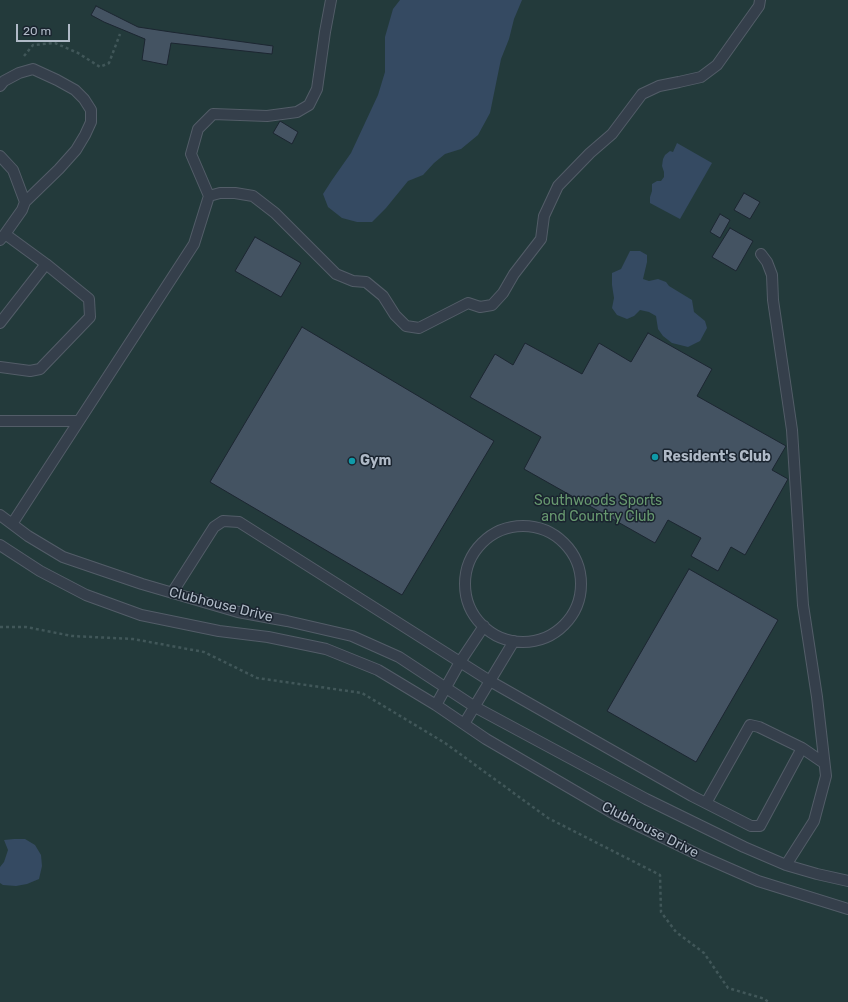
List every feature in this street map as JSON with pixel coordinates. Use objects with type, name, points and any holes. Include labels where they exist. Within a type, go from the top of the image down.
[{"type":"lane","points":[[12,524],[194,244],[209,196],[191,154],[198,129],[213,114],[267,116],[297,112],[309,105],[317,90],[325,32],[332,0]]},
{"type":"lane","points":[[209,196],[220,193],[235,193],[253,196],[275,213],[336,274],[353,281],[366,282],[383,296],[395,315],[406,326],[419,328],[468,303],[480,307],[492,305],[503,293],[514,274],[540,239],[544,216],[558,186],[590,153],[612,134],[642,94],[659,86],[701,77],[717,65],[759,6],[760,0]]},
{"type":"lane","points":[[0,86],[4,81],[19,73],[33,69],[74,90],[84,99],[91,110],[91,122],[76,150],[25,202],[22,210],[3,237],[46,264],[89,299],[90,317],[40,369],[30,371],[0,367]]},
{"type":"lane","points":[[0,156],[13,170],[25,202]]},
{"type":"lane","points":[[761,254],[767,262],[772,275],[773,300],[792,430],[803,605],[817,697],[826,776],[814,821],[786,865]]},
{"type":"lane","points":[[0,323],[46,264]]},
{"type":"lane","points":[[0,421],[79,420]]},
{"type":"lane","name":"Clubhouse Drive","points":[[0,515],[28,536],[63,557],[142,584],[238,612],[352,636],[399,657],[475,707],[646,799],[744,847],[786,865],[848,881]]},
{"type":"lane","points":[[172,593],[214,527],[223,521],[239,522],[490,681],[706,803],[751,826],[760,826],[802,748]]},
{"type":"lane","points":[[528,526],[549,532],[567,546],[578,564],[581,586],[577,607],[564,625],[556,632],[546,637],[525,642],[506,639],[490,631],[484,626],[476,617],[471,608],[467,592],[466,576],[468,565],[479,546],[496,533],[506,529],[528,526]]},
{"type":"lane","name":"Clubhouse Drive","points":[[0,545],[40,571],[86,595],[141,615],[219,632],[268,637],[326,649],[378,670],[436,705],[486,738],[616,815],[701,856],[758,881],[848,909]]},
{"type":"lane","points":[[436,705],[460,662],[484,626]]},
{"type":"lane","points":[[464,724],[514,641]]},
{"type":"lane","points":[[706,803],[750,725],[759,727],[802,748],[824,763]]},
{"type":"path","points":[[23,57],[33,45],[55,43],[78,53],[100,67],[110,63],[120,34]]},
{"type":"path","points":[[0,627],[26,627],[72,636],[133,639],[161,644],[204,652],[257,678],[362,693],[445,743],[548,818],[660,875],[661,912],[676,932],[704,953],[728,988],[765,999],[768,1002]]},
{"type":"green space","name":"Southwoods Sports and Country Club","points":[[0,0],[848,0],[848,1002],[0,1002]]},
{"type":"water","points":[[400,0],[522,0],[501,59],[490,113],[478,135],[461,149],[445,154],[423,175],[408,181],[386,208],[372,222],[357,222],[342,218],[328,207],[323,194],[351,153],[378,95],[385,72],[385,37],[393,9]]},
{"type":"water","points":[[677,143],[712,163],[680,219],[650,203],[652,184],[657,181],[661,181],[664,177],[662,166],[663,159],[670,151],[673,152]]},
{"type":"water","points":[[630,251],[640,251],[647,255],[643,279],[649,281],[658,279],[666,282],[669,286],[692,300],[694,312],[705,321],[707,328],[700,341],[688,347],[672,343],[663,336],[658,329],[656,316],[649,312],[640,310],[634,316],[627,319],[617,315],[612,308],[614,298],[612,273],[621,269]]},
{"type":"water","points":[[25,839],[35,845],[41,855],[42,866],[39,879],[27,884],[16,886],[3,885],[0,883],[0,867],[4,862],[8,850],[4,840]]},
{"type":"building","points":[[96,6],[138,27],[273,46],[272,54],[171,43],[167,65],[142,60],[145,39],[91,15]]},
{"type":"building","points":[[280,121],[298,132],[292,144],[273,133]]},
{"type":"building","points":[[744,193],[760,202],[750,219],[734,210]]},
{"type":"building","points":[[720,214],[730,220],[720,238],[710,232]]},
{"type":"building","points":[[730,228],[753,241],[736,271],[712,257]]},
{"type":"building","points":[[255,237],[301,263],[281,297],[235,271]]},
{"type":"building","name":"Gym","points":[[302,327],[494,441],[402,595],[210,482]]},
{"type":"building","name":"Resident's Club","points":[[648,333],[712,369],[697,396],[786,446],[772,470],[788,479],[745,555],[731,547],[718,571],[691,556],[701,538],[668,520],[655,543],[524,469],[541,437],[470,397],[495,354],[513,365],[525,343],[582,374],[599,343],[631,362]]},
{"type":"building","points":[[689,569],[778,620],[696,762],[607,711]]},
{"type":"place","name":"Resident's Club","points":[[655,457]]},
{"type":"place","name":"Gym","points":[[352,461]]}]
